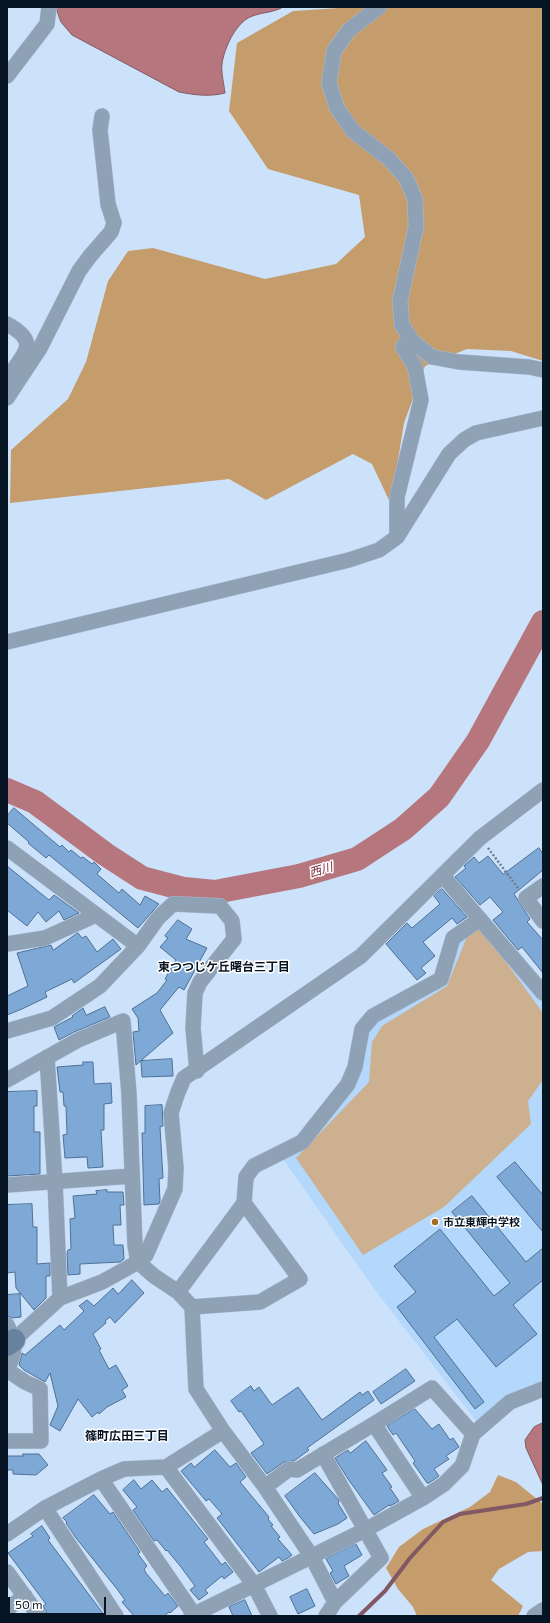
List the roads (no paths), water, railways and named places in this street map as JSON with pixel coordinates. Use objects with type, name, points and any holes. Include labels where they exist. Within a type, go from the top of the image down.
[{"type":"street","points":[[7,76],[47,24],[48,7]]},
{"type":"street","points":[[379,7],[349,30],[334,51],[329,83],[337,108],[353,131],[392,163],[406,178],[416,200],[416,227],[400,301],[402,325],[412,341],[432,357],[459,362],[529,367],[543,370]]},
{"type":"street","points":[[7,398],[40,348],[79,271],[110,232],[114,224],[108,204],[100,130],[102,116]]},
{"type":"street","points":[[7,324],[19,331],[27,340],[27,349],[7,379]]},
{"type":"street","points":[[397,537],[397,497],[421,400],[415,367],[403,347],[410,337]]},
{"type":"street","points":[[7,642],[349,560],[379,550],[397,537],[449,454],[464,440],[476,433],[543,418]]},
{"type":"street","points":[[7,1441],[41,1441],[40,1389],[25,1382],[7,1370],[13,1358],[9,1337],[60,1298],[102,1282],[138,1262],[146,1255],[175,1189],[176,1168],[171,1113],[184,1078],[197,1071],[361,956],[480,838],[543,790]]},
{"type":"street","points":[[7,848],[138,946]]},
{"type":"street","points":[[443,876],[543,993]]},
{"type":"street","points":[[543,886],[526,898],[543,921]]},
{"type":"street","points":[[7,1031],[52,1018],[100,986],[138,946],[158,918],[172,904],[220,906],[232,921],[234,939],[200,982],[195,993],[193,1028],[197,1071]]},
{"type":"street","points":[[7,944],[45,938],[96,915]]},
{"type":"street","points":[[178,1292],[244,1203],[246,1177],[254,1166],[302,1142],[348,1084],[355,1067],[362,1029],[373,1016],[441,979],[453,938],[480,919]]},
{"type":"street","points":[[7,1080],[78,1040],[123,1021],[129,1094],[135,1245],[138,1262],[154,1276],[178,1292],[192,1306],[196,1389],[223,1431],[265,1487],[312,1556],[335,1602]]},
{"type":"street","points":[[47,1057],[55,1182],[60,1298]]},
{"type":"street","points":[[7,1185],[132,1176]]},
{"type":"street","points":[[192,1306],[260,1302],[300,1278],[244,1203]]},
{"type":"street","points":[[265,1487],[289,1469],[297,1470],[432,1388],[473,1434]]},
{"type":"street","points":[[101,1479],[193,1616],[366,1530],[423,1498],[444,1484],[462,1466],[473,1434],[510,1402],[543,1388]]},
{"type":"street","points":[[374,1424],[423,1498]]},
{"type":"street","points":[[7,1534],[45,1508],[101,1479],[124,1469],[166,1467],[223,1431]]},
{"type":"street","points":[[323,1454],[381,1558],[335,1602],[326,1616]]},
{"type":"street","points":[[166,1467],[254,1585],[270,1616]]},
{"type":"street","points":[[45,1508],[116,1616]]},
{"type":"street","points":[[7,1572],[39,1616]]},
{"type":"street","points":[[7,1609],[25,1596]]},
{"type":"street","points":[[534,1616],[543,1610]]},
{"type":"waterway","name":"西川","points":[[7,790],[35,802],[105,854],[142,878],[184,889],[215,892],[299,876],[357,859],[403,829],[439,797],[478,741],[543,622]]},
{"type":"waterway","points":[[359,1616],[385,1591],[410,1558],[443,1522],[460,1514],[526,1504],[543,1498]]},
{"type":"place","name":"市立東輝中学校","points":[[435,1222]]},
{"type":"district","name":"東つつじケ丘曙台三丁目","points":[[224,967]]},
{"type":"district","name":"篠町広田三丁目","points":[[127,1436]]}]
